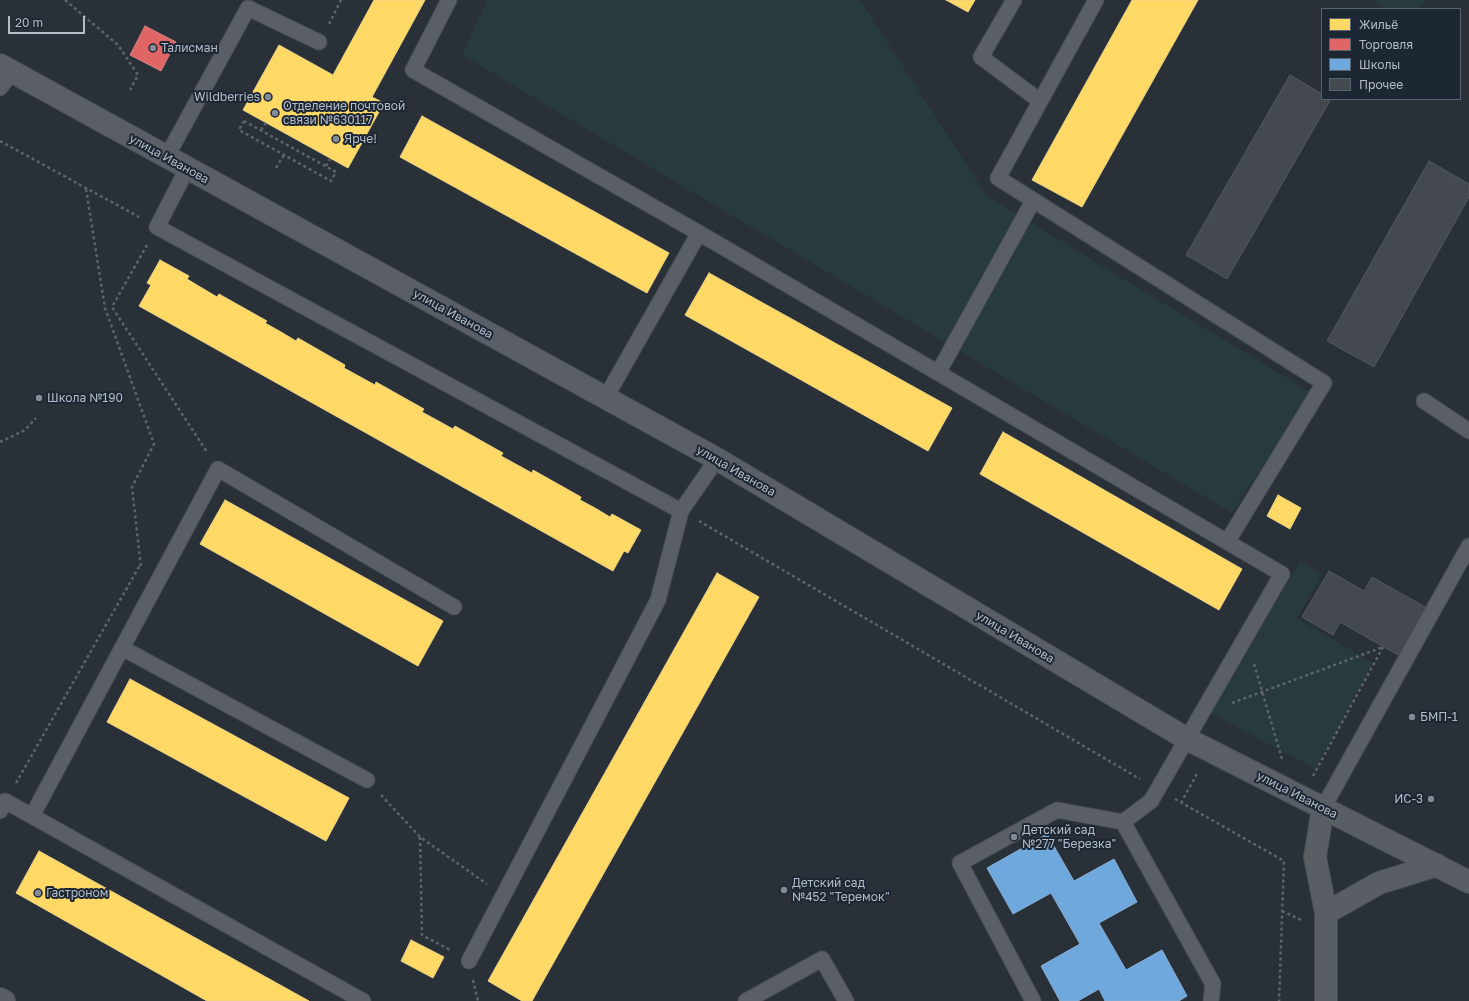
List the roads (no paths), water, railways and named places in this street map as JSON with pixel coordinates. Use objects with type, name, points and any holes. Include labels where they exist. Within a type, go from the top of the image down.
[{"type":"main road","name":"улица Иванова","points":[[1323,808],[1469,882]]},
{"type":"main road","points":[[1323,808],[1315,857],[1326,913],[1326,1001]]},
{"type":"main road","points":[[1326,913],[1379,883],[1436,864]]},
{"type":"main road","points":[[0,999],[4,1001]]},
{"type":"street","name":"улица Иванова","points":[[4,75],[187,169],[606,397],[717,459],[1187,739],[1323,808]]},
{"type":"lane","points":[[449,0],[412,70],[699,233],[1282,574],[1201,717],[1150,801],[1123,822],[1057,810],[960,863],[1033,1001]]},
{"type":"lane","points":[[1014,0],[982,57],[1040,101]]},
{"type":"lane","points":[[1096,0],[998,178],[1324,383],[1227,542]]},
{"type":"lane","points":[[166,158],[248,8],[319,42]]},
{"type":"lane","points":[[187,169],[157,227],[681,510]]},
{"type":"lane","points":[[938,372],[1033,201]]},
{"type":"lane","points":[[606,397],[699,233]]},
{"type":"lane","points":[[1424,401],[1469,431]]},
{"type":"lane","points":[[469,961],[658,600],[681,510],[717,459]]},
{"type":"lane","points":[[32,816],[218,469],[454,608]]},
{"type":"lane","points":[[1323,808],[1467,554]]},
{"type":"lane","points":[[122,648],[367,780]]},
{"type":"lane","points":[[3,806],[32,816],[363,1001]]},
{"type":"lane","points":[[1123,822],[1214,984],[1211,1001]]},
{"type":"lane","points":[[746,1001],[822,959],[846,1001]]},
{"type":"place","name":"Талисман","points":[[153,48]]},
{"type":"place","name":"Wildberries","points":[[268,97]]},
{"type":"place","name":"Отделение почтовой связи №630117","points":[[275,113]]},
{"type":"place","name":"Ярче!","points":[[336,139]]},
{"type":"place","name":"Школа №190","points":[[39,398]]},
{"type":"place","name":"БМП-1","points":[[1412,717]]},
{"type":"place","name":"ИС-3","points":[[1431,799]]},
{"type":"place","name":"Детский сад №277 \"Березка\"","points":[[1014,837]]},
{"type":"place","name":"Детский сад №452 \"Теремок\"","points":[[784,890]]},
{"type":"place","name":"Гастроном","points":[[38,893]]}]
